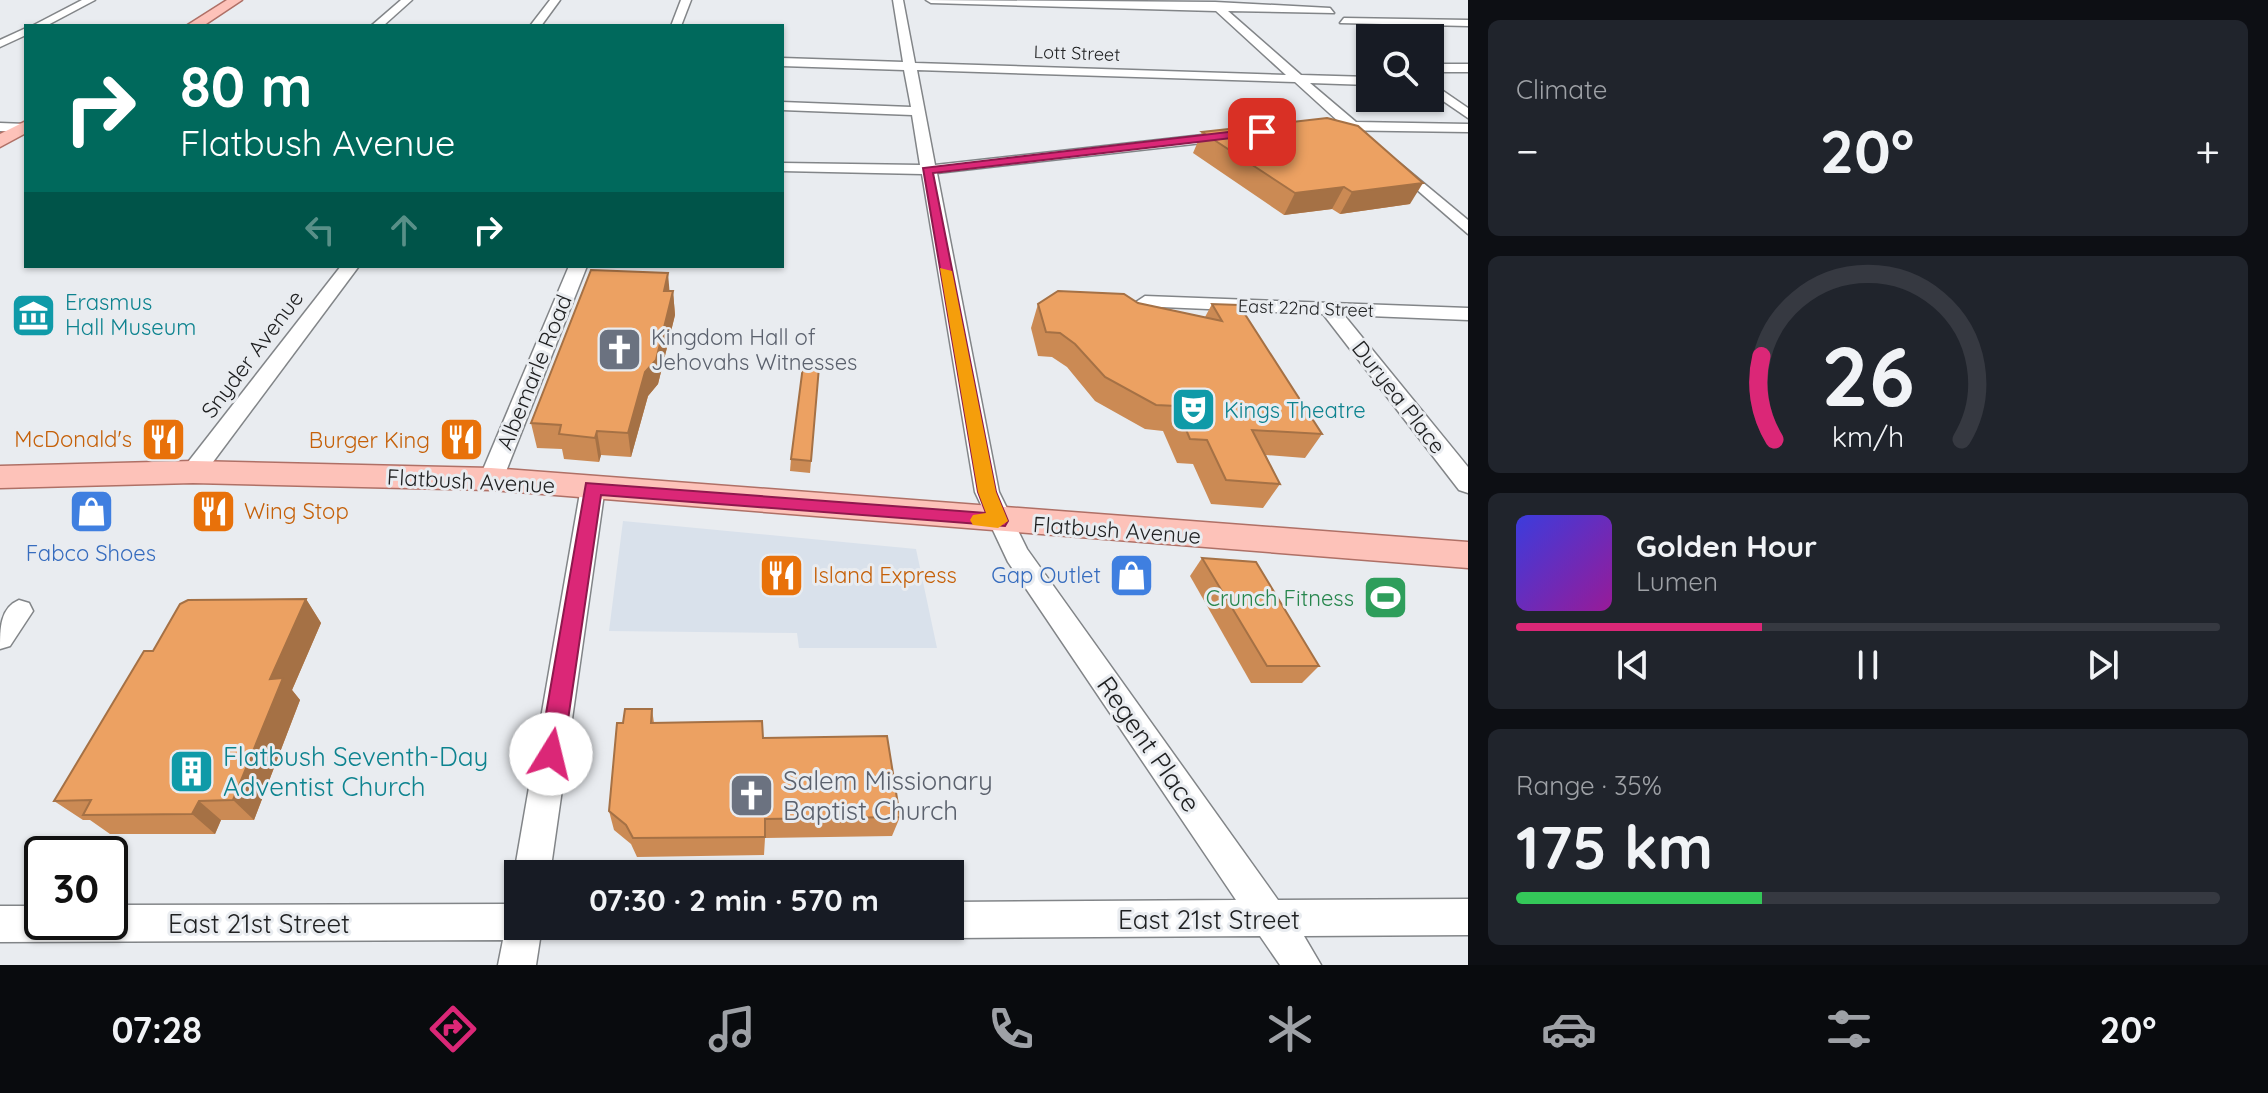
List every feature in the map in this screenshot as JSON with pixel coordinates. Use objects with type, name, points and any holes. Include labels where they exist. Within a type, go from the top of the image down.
[{"type":"main road","points":[[196,24],[236,0]]},
{"type":"main road","points":[[0,142],[24,129]]},
{"type":"main road","name":"Flatbush Avenue","points":[[0,477],[193,472],[491,479],[998,521],[1468,555]]},
{"type":"street","points":[[41,24],[90,0]]},
{"type":"street","points":[[378,24],[407,0]]},
{"type":"street","points":[[537,24],[555,0]]},
{"type":"street","points":[[677,24],[686,0]]},
{"type":"street","name":"Regent Place","points":[[898,0],[987,492],[998,521],[1017,555],[1302,965]]},
{"type":"street","points":[[931,0],[1213,4],[1330,11]]},
{"type":"street","points":[[1316,0],[1356,30]]},
{"type":"street","points":[[1213,4],[1373,144]]},
{"type":"street","points":[[1344,21],[1468,23]]},
{"type":"street","points":[[0,44],[24,32]]},
{"type":"street","name":"Lott Street","points":[[784,62],[1356,80]]},
{"type":"street","points":[[1444,68],[1468,68]]},
{"type":"street","points":[[1444,96],[1468,114]]},
{"type":"street","points":[[784,106],[917,111]]},
{"type":"street","points":[[0,127],[24,128]]},
{"type":"street","points":[[1303,128],[1468,128]]},
{"type":"street","points":[[784,167],[927,170],[1245,134]]},
{"type":"street","points":[[1384,155],[1468,229]]},
{"type":"street","points":[[1444,207],[1468,208]]},
{"type":"street","name":"Snyder Avenue","points":[[193,472],[348,268]]},
{"type":"street","name":"Albemarle Road","points":[[491,479],[577,268]]},
{"type":"street","name":"East 22nd Street","points":[[1145,302],[1468,314]]},
{"type":"street","name":"Duryea Place","points":[[1329,309],[1468,484]]},
{"type":"street","points":[[534,860],[593,487]]},
{"type":"street","points":[[0,637],[19,611]]},
{"type":"street","name":"East 21st Street","points":[[964,920],[1468,917]]},
{"type":"street","name":"East 21st Street","points":[[0,924],[504,922]]},
{"type":"street","points":[[517,965],[521,940]]},
{"type":"shaded area","points":[[623,521],[916,549],[937,648],[799,648],[797,633],[609,631]]},
{"type":"building","points":[[1327,118],[1358,126],[1423,183],[1352,192],[1344,187],[1295,193],[1202,132]]},
{"type":"building","name":"Kingdom Hall of Jehovahs Witnesses","points":[[591,270],[668,273],[664,291],[673,291],[656,360],[645,372],[628,433],[597,431],[595,438],[559,434],[561,425],[531,423]]},
{"type":"building","name":"Kings Theatre","points":[[1058,291],[1124,294],[1138,303],[1222,321],[1212,304],[1239,305],[1322,434],[1252,430],[1280,484],[1226,480],[1207,440],[1190,439],[1176,406],[1156,405],[1105,377],[1075,344],[1060,333],[1046,332],[1038,304]]},
{"type":"building","points":[[803,366],[819,367],[811,461],[791,459]]},
{"type":"building","points":[[1202,558],[1256,562],[1319,666],[1267,666]]},
{"type":"building","name":"Flatbush Seventh-Day Adventist Church","points":[[306,599],[270,679],[283,678],[233,800],[199,801],[192,814],[83,815],[91,800],[54,801],[144,651],[153,651],[180,604],[188,600]]},
{"type":"building","name":"Salem Missionary Baptist Church","points":[[625,709],[652,709],[651,723],[762,721],[763,738],[887,736],[900,817],[765,819],[765,837],[633,838],[626,825],[609,811],[617,723],[623,723]]},
{"type":"slow traffic","points":[[945,271],[987,492],[998,521],[980,520]]},
{"type":"place","name":"Erasmus Hall Museum","points":[[34,315]]},
{"type":"place","name":"Kingdom Hall of Jehovahs Witnesses","points":[[620,350]]},
{"type":"place","name":"Kings Theatre","points":[[1193,410]]},
{"type":"place","name":"McDonald's","points":[[163,439]]},
{"type":"place","name":"Burger King","points":[[461,440]]},
{"type":"place","name":"Wing Stop","points":[[213,511]]},
{"type":"place","name":"Fabco Shoes","points":[[91,512]]},
{"type":"place","name":"Island Express","points":[[782,575]]},
{"type":"place","name":"Gap Outlet","points":[[1132,575]]},
{"type":"place","name":"Crunch Fitness","points":[[1385,598]]},
{"type":"place","name":"Flatbush Seventh-Day Adventist Church","points":[[192,771]]},
{"type":"place","name":"Salem Missionary Baptist Church","points":[[752,795]]},
{"type":"route","points":[[551,754],[593,487],[998,521],[987,492],[927,170],[1262,132]]}]
